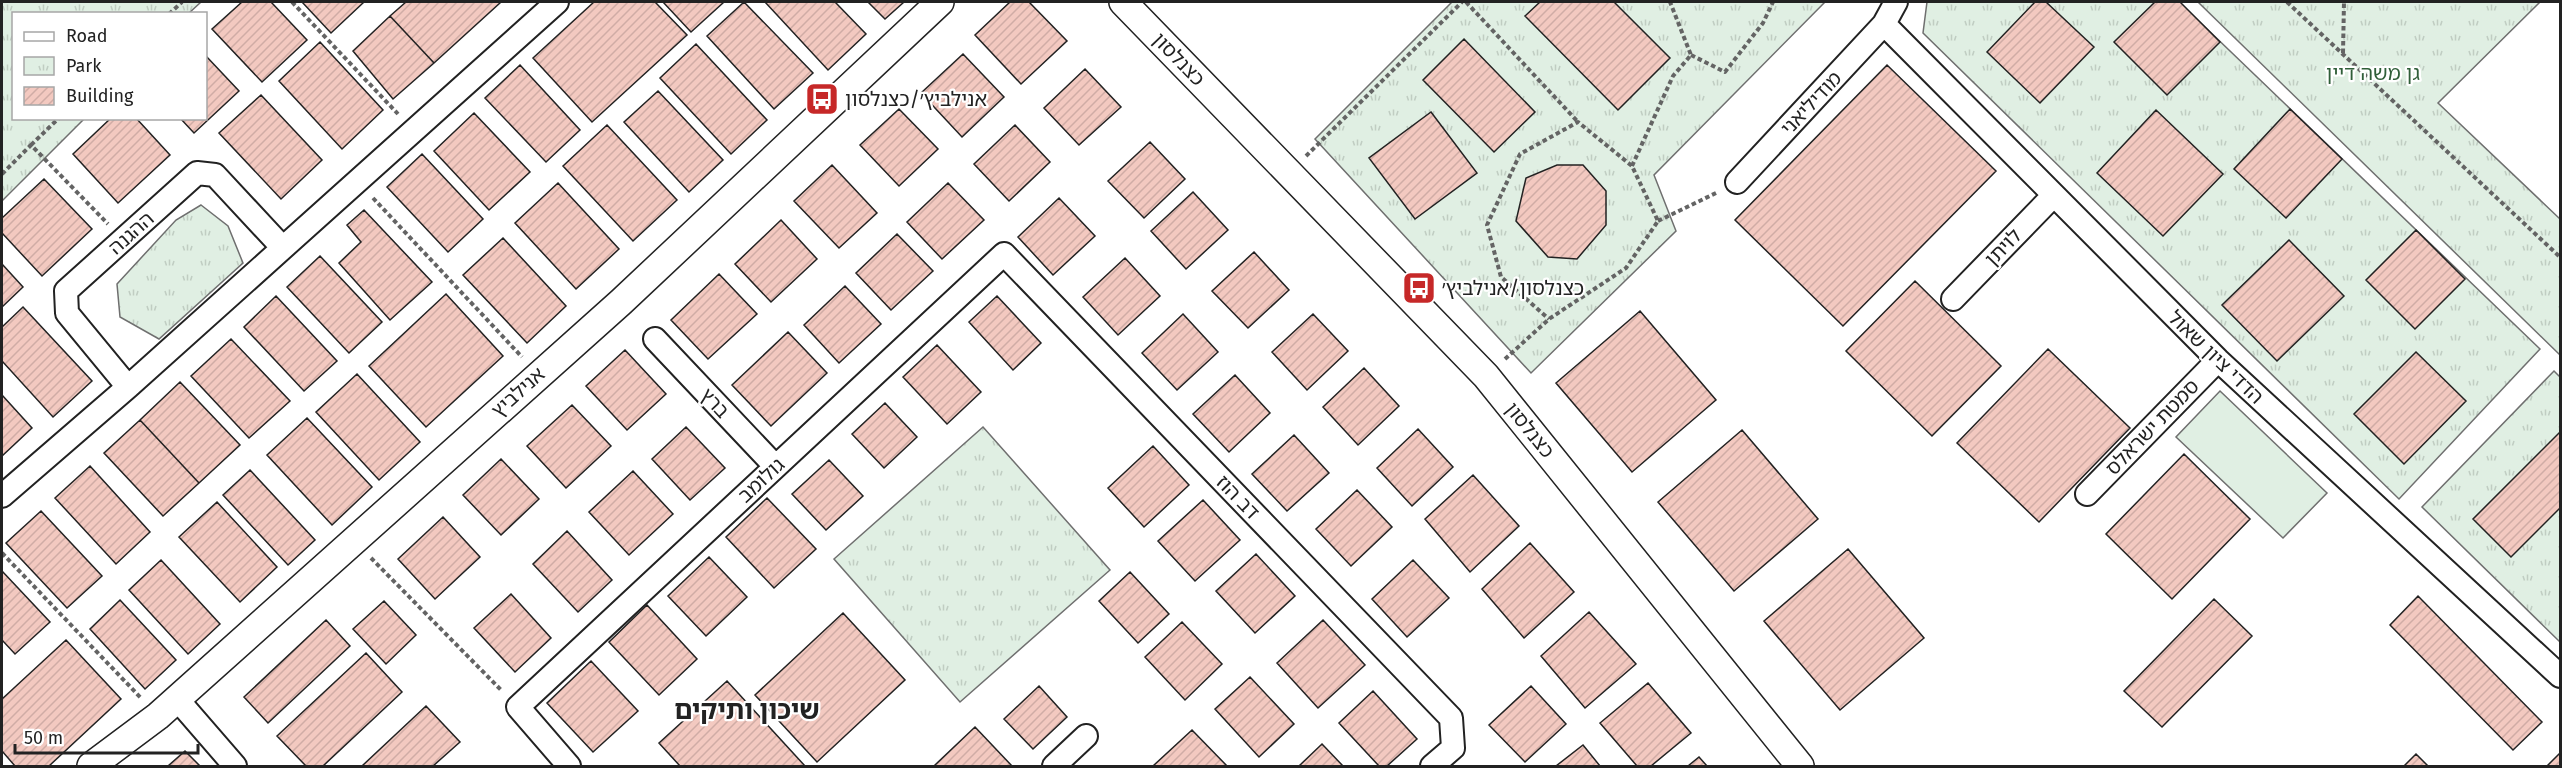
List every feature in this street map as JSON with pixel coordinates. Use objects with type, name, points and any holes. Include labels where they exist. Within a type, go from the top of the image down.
[{"type":"street","points":[[2,496],[128,387],[557,2]]},
{"type":"street","name":"כצנלסון","points":[[1123,2],[1486,376],[1800,766]]},
{"type":"street","name":"כצנלסון","points":[[1149,2],[1236,116]]},
{"type":"street","name":"מודיליאני","points":[[1737,182],[1884,24],[1896,2]]},
{"type":"street","name":"אנילביץ","points":[[91,766],[168,707],[621,302],[940,3]]},
{"type":"street","name":"הדדי ציון שאול","points":[[1884,24],[2218,360],[2560,676]]},
{"type":"street","name":"ההגנה","points":[[128,387],[67,313],[66,291],[197,173],[215,175],[282,247]]},
{"type":"street","name":"לויתן","points":[[1953,299],[2054,195]]},
{"type":"street","name":"גולומב","points":[[519,707],[1004,254]]},
{"type":"street","name":"דב הוז","points":[[1004,254],[1451,718],[1453,748],[1432,766]]},
{"type":"street","name":"ברץ","points":[[656,339],[775,466]]},
{"type":"street","name":"סמטת ישראלס","points":[[2086,494],[2218,360]]},
{"type":"street","points":[[168,707],[235,766]]},
{"type":"street","points":[[519,707],[569,766]]},
{"type":"street","points":[[1054,766],[1086,736]]},
{"type":"path","points":[[292,2],[413,130]]},
{"type":"path","points":[[1289,174],[1464,2],[1578,122],[1632,166],[1658,221]]},
{"type":"path","points":[[1670,2],[1691,55],[1725,72],[1763,23],[1773,2]]},
{"type":"path","points":[[2287,2],[2560,257]]},
{"type":"path","points":[[2343,54],[2344,2]]},
{"type":"path","points":[[1632,166],[1673,76],[1691,55]]},
{"type":"path","points":[[2,174],[57,120]]},
{"type":"path","points":[[1549,319],[1501,277],[1486,225],[1520,154],[1578,122]]},
{"type":"path","points":[[31,145],[124,239]]},
{"type":"path","points":[[356,180],[521,356]]},
{"type":"path","points":[[1486,376],[1549,319],[1626,268],[1658,221],[1737,182]]},
{"type":"path","points":[[353,540],[519,707]]},
{"type":"path","points":[[2,553],[168,707]]},
{"type":"green space","points":[[2,2],[201,2],[190,12],[12,12],[12,120],[83,120],[2,201]]},
{"type":"green space","points":[[1452,2],[1825,2],[1654,175],[1676,231],[1531,373],[1315,139]]},
{"type":"green space","points":[[1927,2],[2179,2],[2540,349],[2399,499],[1923,33]]},
{"type":"green space","name":"גן משה דיין","points":[[2198,2],[2540,2],[2438,103],[2560,219],[2560,355]]},
{"type":"green space","points":[[201,205],[228,226],[243,263],[159,339],[120,317],[117,284],[176,220]]},
{"type":"green space","points":[[2554,371],[2560,377],[2560,642],[2422,507]]},
{"type":"green space","points":[[2220,391],[2327,493],[2283,538],[2176,437]]},
{"type":"green space","points":[[983,427],[1110,570],[960,702],[834,559]]},
{"type":"building","points":[[242,2],[271,2],[307,40],[262,82],[212,29]]},
{"type":"building","points":[[302,2],[364,2],[331,33]]},
{"type":"building","points":[[406,2],[501,2],[434,63],[390,16]]},
{"type":"building","points":[[594,2],[655,2],[687,35],[592,122],[533,58]]},
{"type":"building","points":[[663,2],[724,2],[691,32]]},
{"type":"building","points":[[744,2],[813,73],[774,109],[707,36]]},
{"type":"building","points":[[765,2],[835,2],[866,34],[828,70]]},
{"type":"building","points":[[868,2],[904,2],[885,19]]},
{"type":"building","points":[[1010,2],[1029,2],[1067,41],[1021,84],[975,35]]},
{"type":"building","points":[[1540,2],[1614,2],[1670,58],[1618,110],[1525,16]]},
{"type":"building","points":[[2035,2],[2046,2],[2094,47],[2040,103],[1987,52]]},
{"type":"building","points":[[2155,2],[2180,2],[2220,42],[2167,95],[2114,42]]},
{"type":"building","points":[[390,16],[434,63],[393,99],[353,51]]},
{"type":"building","points":[[1464,39],[1535,112],[1494,152],[1423,80]]},
{"type":"building","points":[[320,42],[383,110],[342,149],[279,81]]},
{"type":"building","points":[[696,44],[767,120],[731,154],[660,78]]},
{"type":"building","points":[[963,54],[1004,97],[962,137],[921,93]]},
{"type":"building","points":[[207,57],[239,91],[194,133],[182,120],[207,120]]},
{"type":"building","points":[[520,65],[580,130],[546,162],[485,98]]},
{"type":"building","points":[[1887,65],[1996,171],[1843,326],[1735,220]]},
{"type":"building","points":[[1085,69],[1121,107],[1079,145],[1044,108]]},
{"type":"building","points":[[658,91],[723,160],[689,192],[624,122]]},
{"type":"building","points":[[261,95],[322,160],[281,199],[219,133]]},
{"type":"building","points":[[899,109],[938,149],[899,186],[860,145]]},
{"type":"building","points":[[2290,109],[2342,159],[2286,218],[2234,169]]},
{"type":"building","points":[[2156,110],[2223,174],[2163,236],[2097,173]]},
{"type":"building","points":[[1431,112],[1477,173],[1415,219],[1369,158]]},
{"type":"building","points":[[474,113],[530,172],[489,210],[434,151]]},
{"type":"building","points":[[109,120],[138,120],[170,155],[118,203],[73,154]]},
{"type":"building","points":[[607,125],[677,200],[633,241],[563,166]]},
{"type":"building","points":[[1015,125],[1050,162],[1009,201],[974,164]]},
{"type":"building","points":[[1150,142],[1185,179],[1144,218],[1108,181]]},
{"type":"building","points":[[422,154],[483,219],[448,252],[387,187]]},
{"type":"building","points":[[832,165],[877,213],[839,248],[794,201]]},
{"type":"building","points":[[1557,165],[1583,165],[1606,191],[1606,225],[1577,259],[1548,257],[1516,221],[1526,178]]},
{"type":"building","points":[[44,179],[92,229],[42,276],[2,233],[2,218]]},
{"type":"building","points":[[558,183],[619,249],[576,289],[515,223]]},
{"type":"building","points":[[948,183],[984,220],[942,259],[907,222]]},
{"type":"building","points":[[1193,192],[1228,230],[1186,269],[1151,231]]},
{"type":"building","points":[[1059,198],[1095,236],[1053,275],[1018,237]]},
{"type":"building","points":[[364,210],[432,282],[390,320],[339,263],[361,242],[347,225]]},
{"type":"building","points":[[781,220],[817,259],[771,302],[735,264]]},
{"type":"building","points":[[2416,230],[2465,279],[2415,329],[2366,280]]},
{"type":"building","points":[[897,234],[933,271],[891,310],[856,273]]},
{"type":"building","points":[[503,238],[566,306],[527,343],[463,275]]},
{"type":"building","points":[[2289,240],[2344,296],[2277,361],[2222,305]]},
{"type":"building","points":[[1254,252],[1289,290],[1248,328],[1212,291]]},
{"type":"building","points":[[320,256],[382,322],[349,353],[287,287]]},
{"type":"building","points":[[1125,258],[1160,296],[1118,335],[1083,297]]},
{"type":"building","points":[[2,264],[23,287],[2,307]]},
{"type":"building","points":[[719,274],[757,314],[708,359],[671,320]]},
{"type":"building","points":[[1915,281],[2001,366],[1932,436],[1846,351]]},
{"type":"building","points":[[845,286],[881,324],[839,363],[804,325]]},
{"type":"building","points":[[446,294],[503,356],[426,427],[369,366]]},
{"type":"building","points":[[276,296],[337,361],[304,391],[244,327]]},
{"type":"building","points":[[997,296],[1041,343],[1013,370],[969,322]]},
{"type":"building","points":[[23,307],[92,381],[53,417],[2,361],[2,327]]},
{"type":"building","points":[[1640,311],[1716,400],[1632,472],[1556,383]]},
{"type":"building","points":[[1183,314],[1218,352],[1177,390],[1142,353]]},
{"type":"building","points":[[1313,314],[1348,351],[1307,390],[1272,352]]},
{"type":"building","points":[[788,332],[827,373],[771,426],[732,385]]},
{"type":"building","points":[[231,339],[290,401],[249,438],[191,376]]},
{"type":"building","points":[[937,345],[981,392],[947,424],[903,377]]},
{"type":"building","points":[[2048,349],[2130,428],[2039,522],[1957,443]]},
{"type":"building","points":[[625,350],[666,394],[627,430],[586,386]]},
{"type":"building","points":[[2416,352],[2466,401],[2404,464],[2354,414]]},
{"type":"building","points":[[1364,368],[1399,406],[1358,445],[1323,407]]},
{"type":"building","points":[[357,374],[420,442],[379,480],[316,412]]},
{"type":"building","points":[[1235,375],[1270,413],[1229,452],[1193,414]]},
{"type":"building","points":[[180,382],[240,445],[199,483],[140,420]]},
{"type":"building","points":[[2,395],[32,428],[2,456]]},
{"type":"building","points":[[885,403],[917,437],[884,468],[852,434]]},
{"type":"building","points":[[572,405],[611,446],[566,488],[527,446]]},
{"type":"building","points":[[307,418],[372,487],[332,525],[267,455]]},
{"type":"building","points":[[140,420],[199,483],[163,516],[104,453]]},
{"type":"building","points":[[686,427],[725,468],[690,500],[652,459]]},
{"type":"building","points":[[1418,429],[1453,467],[1412,506],[1377,468]]},
{"type":"building","points":[[1742,430],[1818,519],[1734,591],[1658,502]]},
{"type":"building","points":[[2560,432],[2560,508],[2511,557],[2473,519]]},
{"type":"building","points":[[1294,435],[1329,473],[1287,511],[1252,474]]},
{"type":"building","points":[[1153,446],[1189,485],[1144,527],[1108,488]]},
{"type":"building","points":[[2184,454],[2250,519],[2172,599],[2106,534]]},
{"type":"building","points":[[501,459],[539,499],[501,535],[463,495]]},
{"type":"building","points":[[829,460],[863,496],[826,530],[792,494]]},
{"type":"building","points":[[90,466],[150,532],[116,564],[55,498]]},
{"type":"building","points":[[250,470],[315,540],[288,565],[223,495]]},
{"type":"building","points":[[633,471],[673,514],[629,555],[589,512]]},
{"type":"building","points":[[1473,475],[1519,526],[1470,572],[1425,519]]},
{"type":"building","points":[[1357,490],[1392,527],[1351,566],[1316,529]]},
{"type":"building","points":[[767,498],[816,549],[774,588],[726,537]]},
{"type":"building","points":[[1203,500],[1240,540],[1195,581],[1158,541]]},
{"type":"building","points":[[217,502],[277,567],[240,602],[179,537]]},
{"type":"building","points":[[41,511],[102,576],[67,608],[6,543]]},
{"type":"building","points":[[443,517],[480,557],[435,599],[398,559]]},
{"type":"building","points":[[567,531],[612,580],[578,612],[533,564]]},
{"type":"building","points":[[1530,543],[1574,592],[1524,638],[1482,589]]},
{"type":"building","points":[[1848,549],[1924,638],[1840,710],[1764,621]]},
{"type":"building","points":[[1256,554],[1295,596],[1255,633],[1216,591]]},
{"type":"building","points":[[709,557],[747,597],[706,636],[668,596]]},
{"type":"building","points":[[161,560],[220,624],[188,654],[129,590]]},
{"type":"building","points":[[1413,560],[1449,598],[1407,637],[1372,599]]},
{"type":"building","points":[[2,571],[50,622],[15,654],[2,640]]},
{"type":"building","points":[[1130,572],[1169,614],[1138,643],[1099,601]]},
{"type":"building","points":[[511,594],[551,638],[515,672],[474,628]]},
{"type":"building","points":[[2418,596],[2542,722],[2513,750],[2390,625]]},
{"type":"building","points":[[2214,599],[2252,636],[2162,727],[2124,691]]},
{"type":"building","points":[[120,600],[176,660],[145,689],[90,629]]},
{"type":"building","points":[[384,601],[416,635],[386,664],[353,629]]},
{"type":"building","points":[[647,605],[697,659],[659,695],[609,642]]},
{"type":"building","points":[[1589,612],[1636,664],[1585,708],[1541,656]]},
{"type":"building","points":[[843,613],[905,680],[817,762],[755,695]]},
{"type":"building","points":[[326,620],[350,646],[268,723],[244,697]]},
{"type":"building","points":[[1323,620],[1365,665],[1318,708],[1277,663]]},
{"type":"building","points":[[1182,622],[1222,664],[1185,700],[1145,657]]},
{"type":"building","points":[[66,640],[121,699],[49,766],[15,766],[2,751],[2,699]]},
{"type":"building","points":[[366,653],[402,692],[323,766],[306,766],[277,736]]},
{"type":"building","points":[[591,661],[638,711],[593,752],[547,703]]},
{"type":"building","points":[[1250,677],[1294,724],[1259,757],[1215,709]]},
{"type":"building","points":[[727,681],[805,766],[680,766],[659,743]]},
{"type":"building","points":[[1648,683],[1691,733],[1651,766],[1637,766],[1600,723]]},
{"type":"building","points":[[1039,686],[1067,717],[1033,749],[1004,719]]},
{"type":"building","points":[[1531,686],[1566,724],[1525,762],[1489,725]]},
{"type":"building","points":[[1373,691],[1417,739],[1387,766],[1379,766],[1339,723]]},
{"type":"building","points":[[426,706],[460,742],[433,766],[362,766]]},
{"type":"building","points":[[975,727],[1012,766],[935,765]]},
{"type":"building","points":[[1192,730],[1227,766],[1153,766]]},
{"type":"building","points":[[1322,744],[1343,766],[1299,766]]},
{"type":"building","points":[[1583,745],[1600,766],[1556,766]]},
{"type":"building","points":[[185,751],[200,766],[168,766]]},
{"type":"building","points":[[2560,753],[2560,766],[2547,766]]},
{"type":"building","points":[[2416,754],[2428,766],[2404,766]]},
{"type":"building","points":[[1699,757],[1707,766],[1688,766]]},
{"type":"place","name":"אנילביץ׳/כצנלסון","points":[[822,99]]},
{"type":"place","name":"כצנלסון/אנילביץ׳","points":[[1419,288]]},
{"type":"district","name":"שיכון ותיקים","points":[[747,710]]}]
